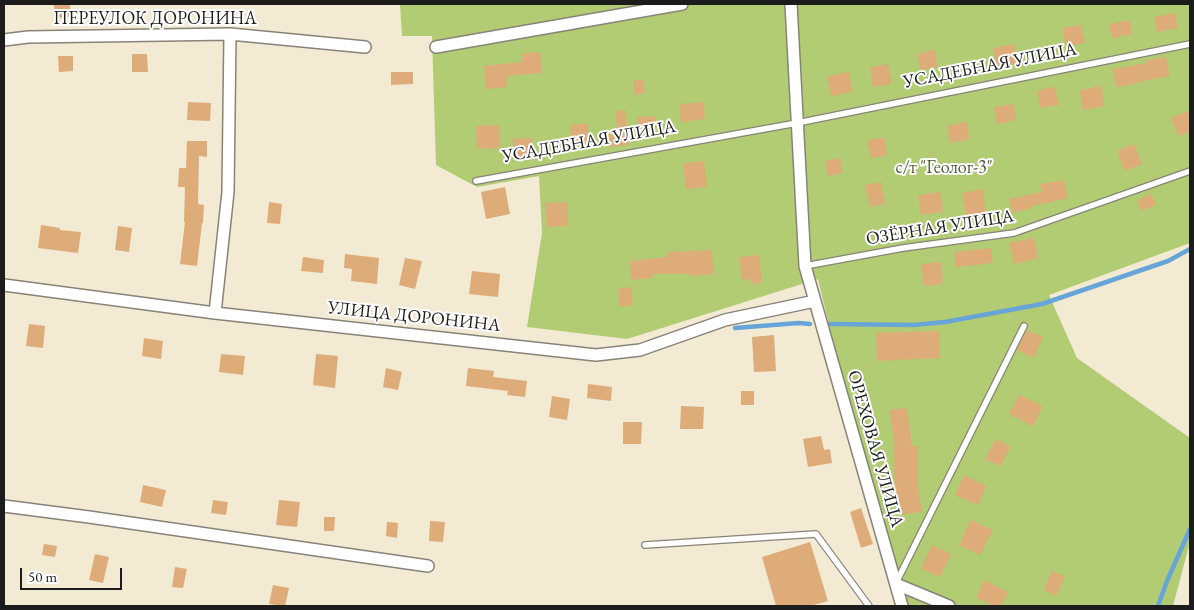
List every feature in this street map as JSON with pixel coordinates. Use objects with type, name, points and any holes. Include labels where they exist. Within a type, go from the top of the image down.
[{"type":"street","points":[[436,47],[682,4]]},
{"type":"street","points":[[791,4],[805,266],[815,301]]},
{"type":"street","points":[[215,313],[228,192],[230,34]]},
{"type":"street","name":"ПЕРЕУЛОК ДОРОНИНА","points":[[4,40],[28,37],[230,34],[365,47]]},
{"type":"street","name":"УЛИЦА ДОРОНИНА","points":[[4,285],[215,313],[596,355],[640,350],[725,320],[815,301]]},
{"type":"street","name":"ОРЕХОВАЯ УЛИЦА","points":[[815,301],[902,606]]},
{"type":"street","points":[[4,506],[428,566]]},
{"type":"street","points":[[896,584],[949,606]]},
{"type":"lane","name":"УСАДЕБНАЯ УЛИЦА","points":[[476,181],[797,122],[1190,44]]},
{"type":"lane","name":"ОЗЁРНАЯ УЛИЦА","points":[[805,266],[903,248],[1014,233],[1190,171]]},
{"type":"lane","points":[[896,584],[1024,326]]},
{"type":"lane","points":[[645,545],[816,534],[869,606]]},
{"type":"green space","name":"с/т \"Геолог-3\"","points":[[400,4],[1190,4],[1190,243],[1049,295],[1077,358],[1190,438],[1190,542],[1173,606],[897,606],[818,279],[627,339],[527,327],[542,233],[539,176],[477,187],[436,165],[432,36],[402,36]]},
{"type":"building","points":[[54,4],[70,4],[70,17],[54,18]]},
{"type":"building","points":[[1175,13],[1178,28],[1157,32],[1154,17]]},
{"type":"building","points":[[1130,20],[1132,34],[1112,38],[1109,24]]},
{"type":"building","points":[[1081,25],[1085,43],[1066,46],[1062,28]]},
{"type":"building","points":[[1014,44],[1017,63],[996,67],[993,48]]},
{"type":"building","points":[[935,50],[938,67],[921,70],[917,54]]},
{"type":"building","points":[[540,52],[542,73],[506,76],[507,87],[486,89],[484,66],[522,62],[522,53]]},
{"type":"building","points":[[132,54],[147,54],[148,72],[132,72]]},
{"type":"building","points":[[58,56],[73,56],[73,71],[59,72]]},
{"type":"building","points":[[1166,57],[1170,76],[1116,87],[1113,69],[1147,63],[1147,60]]},
{"type":"building","points":[[977,61],[979,71],[963,74],[962,63]]},
{"type":"building","points":[[888,64],[892,84],[873,87],[870,67]]},
{"type":"building","points":[[391,72],[413,72],[413,84],[391,85]]},
{"type":"building","points":[[849,72],[852,92],[831,96],[827,76]]},
{"type":"building","points":[[643,79],[645,93],[635,95],[633,81]]},
{"type":"building","points":[[1101,86],[1105,106],[1083,110],[1080,90]]},
{"type":"building","points":[[1055,87],[1059,105],[1040,108],[1037,90]]},
{"type":"building","points":[[188,102],[211,103],[210,121],[187,120]]},
{"type":"building","points":[[704,102],[705,119],[681,122],[680,104]]},
{"type":"building","points":[[1013,104],[1016,120],[997,124],[994,107]]},
{"type":"building","points":[[625,110],[629,145],[610,147],[609,135],[617,134],[616,111]]},
{"type":"building","points":[[1190,110],[1190,131],[1179,136],[1171,118]]},
{"type":"building","points":[[655,116],[656,133],[638,134],[637,117]]},
{"type":"building","points":[[967,122],[970,139],[950,143],[947,126]]},
{"type":"building","points":[[587,123],[589,143],[572,144],[570,125]]},
{"type":"building","points":[[499,125],[500,148],[477,149],[476,126]]},
{"type":"building","points":[[884,137],[887,155],[871,158],[867,141]]},
{"type":"building","points":[[532,138],[534,159],[515,160],[513,139]]},
{"type":"building","points":[[187,141],[207,141],[207,157],[199,156],[198,204],[204,205],[197,266],[180,264],[185,222],[185,187],[178,187],[179,168],[186,168]]},
{"type":"building","points":[[1134,144],[1142,164],[1125,171],[1117,151]]},
{"type":"building","points":[[840,158],[843,173],[828,176],[825,161]]},
{"type":"building","points":[[704,161],[707,187],[686,189],[683,163]]},
{"type":"building","points":[[1064,180],[1068,198],[1032,206],[1032,208],[1012,213],[1009,199],[1042,192],[1040,184]]},
{"type":"building","points":[[881,182],[885,204],[870,207],[865,185]]},
{"type":"building","points":[[505,187],[510,214],[486,219],[481,192]]},
{"type":"building","points":[[983,189],[986,214],[966,217],[962,193]]},
{"type":"building","points":[[940,192],[943,212],[921,215],[918,195]]},
{"type":"building","points":[[1152,194],[1156,205],[1141,211],[1137,200]]},
{"type":"building","points":[[269,202],[282,204],[280,224],[267,223]]},
{"type":"building","points":[[567,202],[568,226],[547,227],[545,203]]},
{"type":"building","points":[[41,225],[60,228],[60,230],[81,232],[78,253],[38,248]]},
{"type":"building","points":[[118,226],[132,228],[129,252],[115,250]]},
{"type":"building","points":[[1034,238],[1038,258],[1014,264],[1009,243]]},
{"type":"building","points":[[991,248],[993,263],[956,267],[954,252]]},
{"type":"building","points":[[712,250],[714,274],[690,276],[690,274],[653,274],[653,278],[631,280],[630,261],[667,257],[667,252]]},
{"type":"building","points":[[345,254],[379,258],[377,284],[351,281],[352,269],[344,268]]},
{"type":"building","points":[[759,255],[762,283],[751,284],[751,279],[742,280],[739,257]]},
{"type":"building","points":[[303,257],[324,260],[323,273],[301,271]]},
{"type":"building","points":[[405,258],[422,261],[415,289],[399,285]]},
{"type":"building","points":[[941,262],[943,284],[924,286],[921,264]]},
{"type":"building","points":[[472,271],[500,274],[498,297],[469,294]]},
{"type":"building","points":[[631,287],[633,305],[620,307],[618,289]]},
{"type":"building","points":[[29,324],[45,326],[43,348],[26,346]]},
{"type":"building","points":[[1027,330],[1043,337],[1033,358],[1017,350]]},
{"type":"building","points":[[939,331],[940,358],[877,361],[876,333]]},
{"type":"building","points":[[774,335],[776,371],[754,372],[752,337]]},
{"type":"building","points":[[144,338],[163,341],[161,359],[142,356]]},
{"type":"building","points":[[221,354],[245,356],[243,375],[219,372]]},
{"type":"building","points":[[316,354],[338,356],[335,388],[313,385]]},
{"type":"building","points":[[386,368],[402,372],[398,390],[383,387]]},
{"type":"building","points":[[468,368],[494,371],[493,377],[527,381],[525,397],[507,395],[508,391],[466,386]]},
{"type":"building","points":[[588,384],[612,387],[611,401],[587,398]]},
{"type":"building","points":[[741,391],[754,391],[754,405],[741,405]]},
{"type":"building","points":[[1019,395],[1043,406],[1033,426],[1009,414]]},
{"type":"building","points":[[552,396],[570,399],[567,420],[549,417]]},
{"type":"building","points":[[681,406],[704,407],[703,429],[680,429]]},
{"type":"building","points":[[907,408],[912,446],[918,446],[918,487],[922,512],[899,515],[894,478],[894,442],[890,410]]},
{"type":"building","points":[[623,422],[642,422],[641,444],[623,444]]},
{"type":"building","points":[[821,436],[824,450],[830,449],[832,463],[808,467],[803,439]]},
{"type":"building","points":[[996,439],[1011,447],[1000,466],[985,459]]},
{"type":"building","points":[[964,475],[987,486],[978,505],[955,495]]},
{"type":"building","points":[[143,485],[166,490],[162,507],[140,502]]},
{"type":"building","points":[[213,500],[228,502],[226,515],[211,513]]},
{"type":"building","points":[[279,500],[300,502],[297,527],[276,525]]},
{"type":"building","points":[[861,508],[873,544],[861,548],[850,512]]},
{"type":"building","points":[[324,517],[335,517],[334,531],[324,531]]},
{"type":"building","points":[[971,520],[993,530],[980,555],[959,545]]},
{"type":"building","points":[[430,521],[445,522],[443,542],[429,541]]},
{"type":"building","points":[[387,522],[398,523],[397,538],[386,536]]},
{"type":"building","points":[[810,542],[828,601],[810,606],[776,606],[762,557]]},
{"type":"building","points":[[44,544],[57,546],[55,557],[42,555]]},
{"type":"building","points":[[932,545],[951,554],[940,577],[921,568]]},
{"type":"building","points":[[95,554],[109,557],[103,583],[89,580]]},
{"type":"building","points":[[175,567],[187,569],[183,588],[172,587]]},
{"type":"building","points":[[1052,571],[1065,576],[1056,596],[1044,590]]},
{"type":"building","points":[[984,580],[1008,592],[1001,606],[994,606],[976,598]]},
{"type":"building","points":[[273,585],[289,588],[285,606],[269,604]]},
{"type":"waterway","points":[[829,324],[914,325],[945,322],[1042,304],[1168,261],[1190,249]]},
{"type":"waterway","points":[[735,328],[799,323],[810,324]]},
{"type":"waterway","points":[[1158,606],[1190,529]]}]
